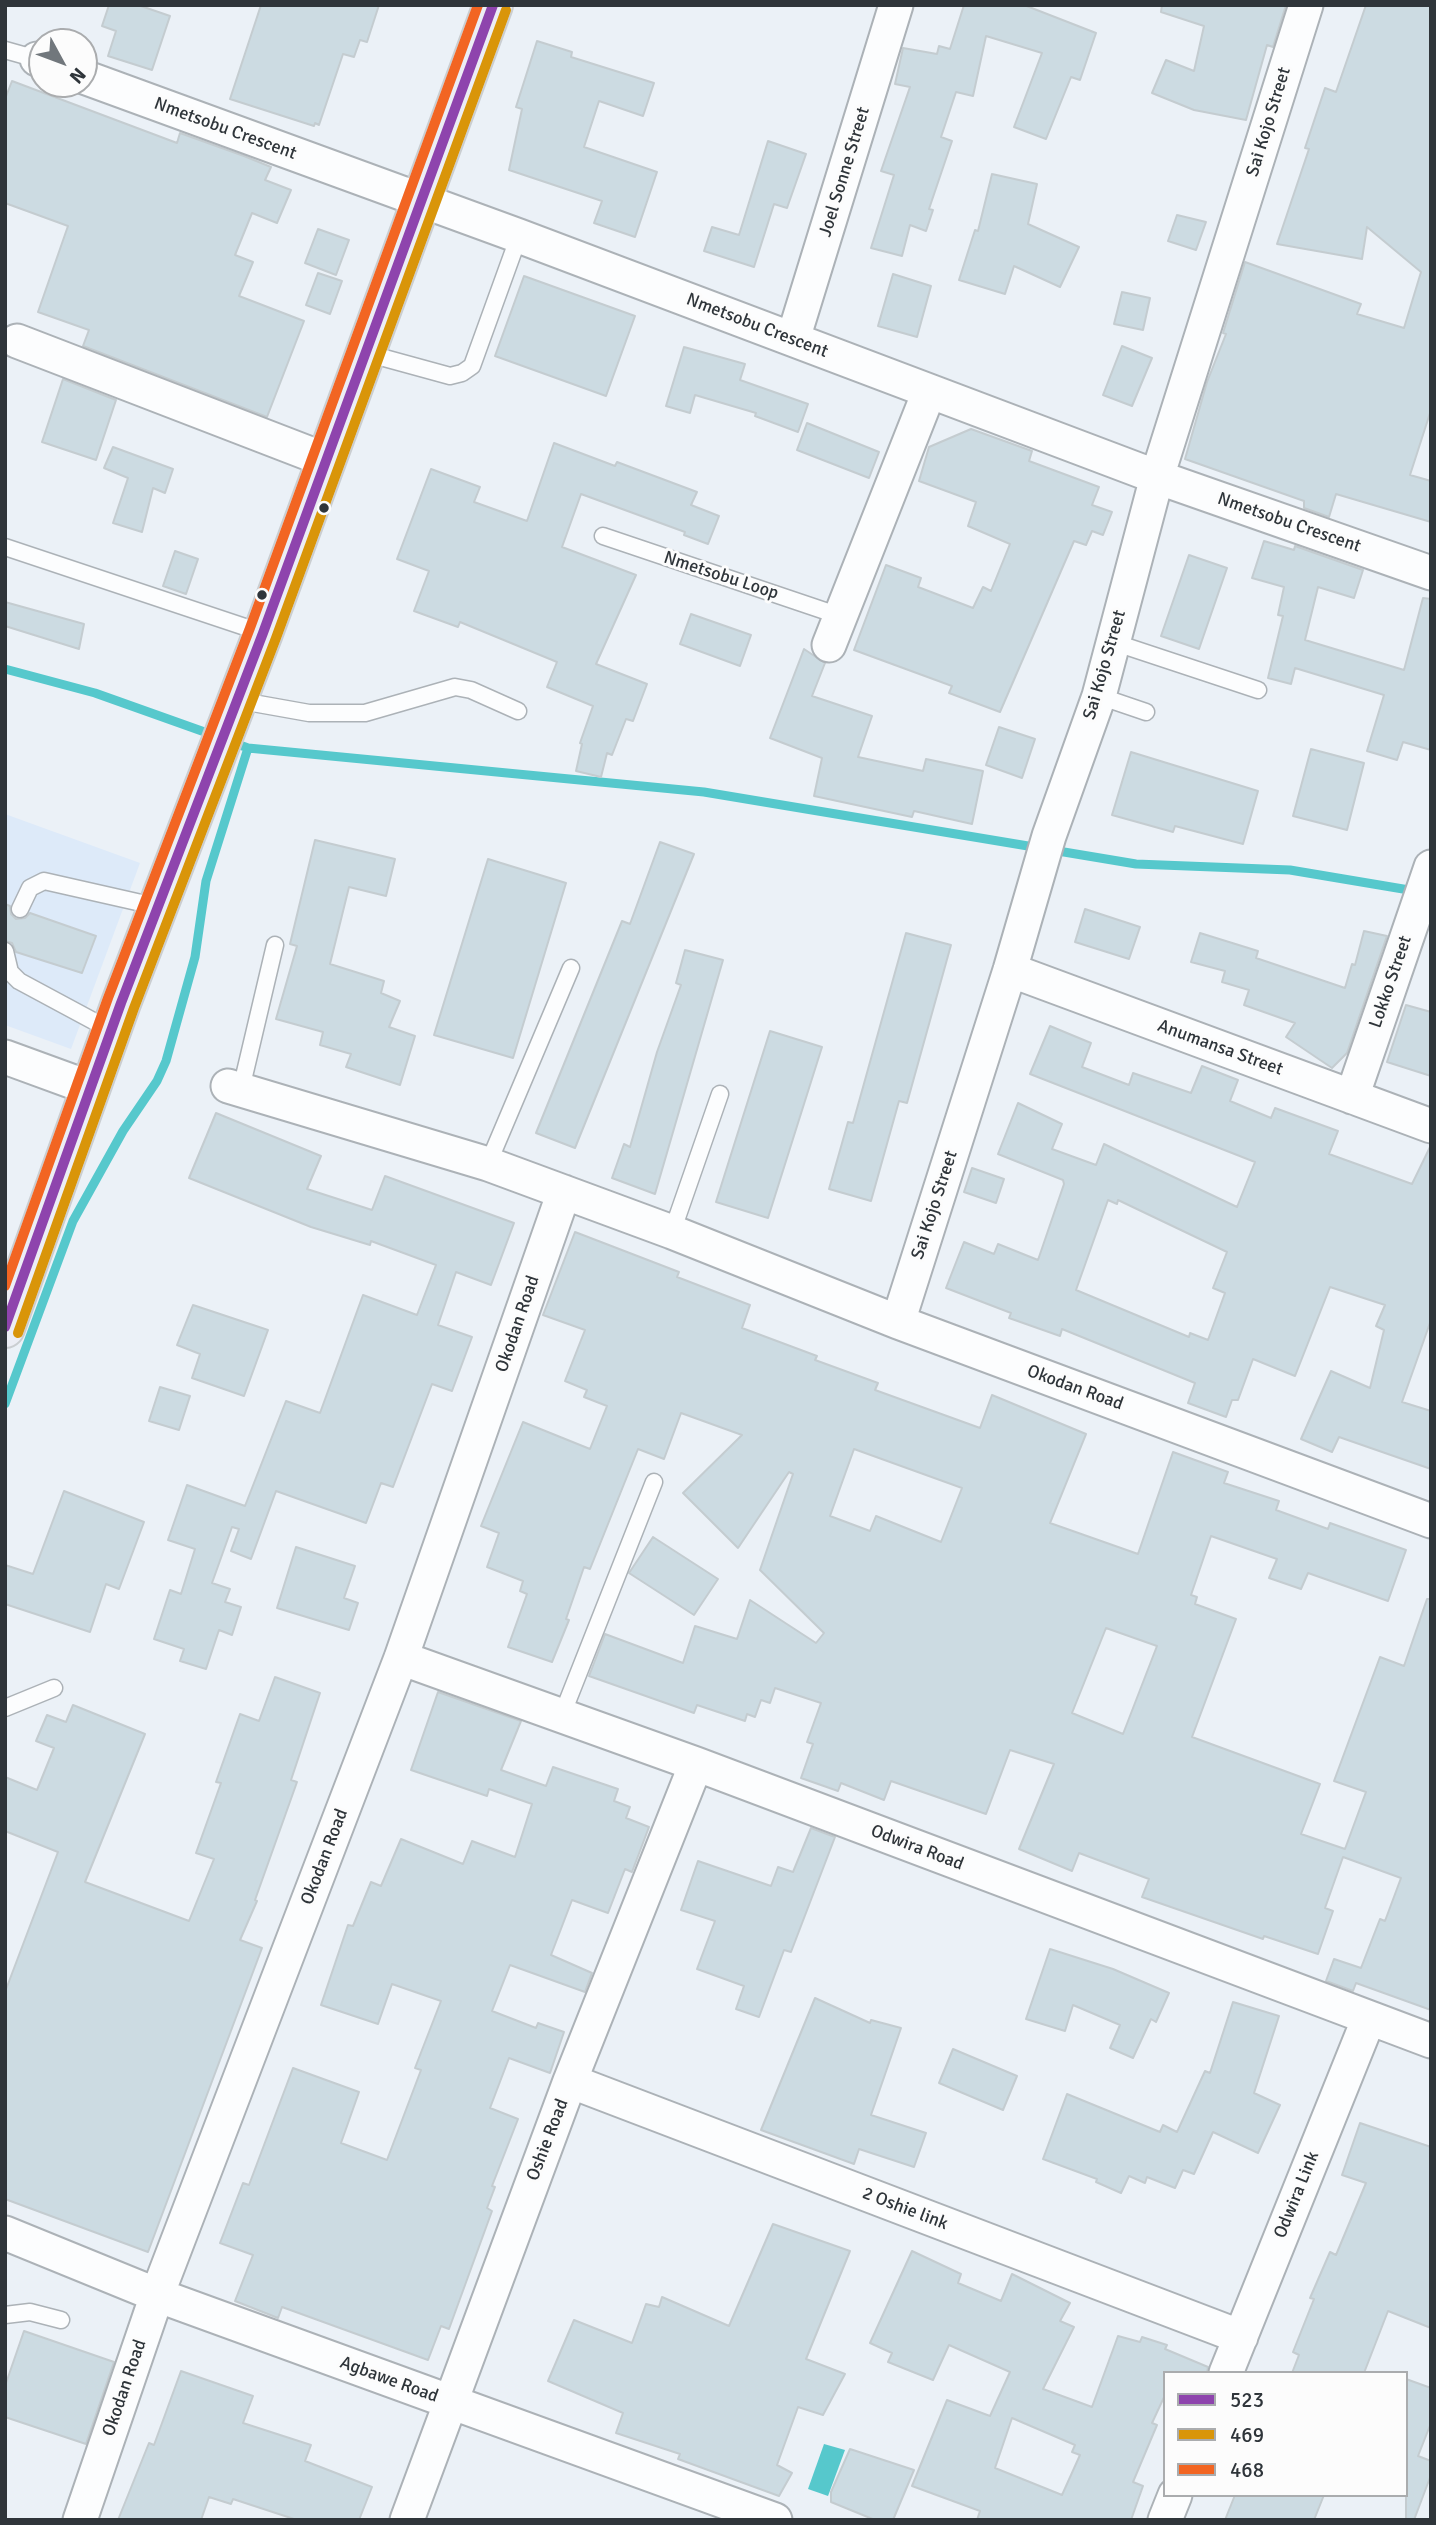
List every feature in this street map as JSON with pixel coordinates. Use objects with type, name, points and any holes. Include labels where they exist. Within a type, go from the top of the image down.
[{"type":"main road","points":[[5,1328],[90,1088],[366,353],[489,7]]},
{"type":"street","name":"Joel Sonne Street","points":[[793,339],[896,5]]},
{"type":"street","name":"Sai Kojo Street","points":[[898,1322],[1010,970],[1049,836],[1099,696],[1157,477],[1306,5]]},
{"type":"street","name":"Nmetsobu Crescent","points":[[98,82],[519,236],[1157,477],[1431,573]]},
{"type":"street","points":[[17,341],[326,460]]},
{"type":"street","name":"Nmetsobu Loop","points":[[835,630],[929,392]]},
{"type":"street","name":"Lokko Street","points":[[1352,1097],[1429,874]]},
{"type":"street","name":"Anumansa Street","points":[[1010,970],[1431,1126]]},
{"type":"street","points":[[5,1057],[90,1088]]},
{"type":"street","name":"Okodan Road","points":[[234,1087],[488,1164],[672,1232],[898,1322],[1431,1521]]},
{"type":"street","name":"Okodan Road","points":[[80,2520],[157,2295],[401,1658],[564,1192]]},
{"type":"street","name":"Odwira Road","points":[[401,1658],[696,1764],[1431,2041]]},
{"type":"street","name":"Oshie Road","points":[[407,2520],[570,2081],[696,1764]]},
{"type":"street","name":"Odwira Link","points":[[1227,2371],[1369,2018]]},
{"type":"street","name":"2 Oshie link","points":[[570,2081],[1241,2337]]},
{"type":"street","name":"Agbawe Road","points":[[5,2234],[157,2295],[775,2520]]},
{"type":"street","points":[[1165,2520],[1174,2497]]},
{"type":"lane","points":[[5,50],[28,57]]},
{"type":"lane","points":[[366,353],[450,376],[462,373],[472,366],[519,236]]},
{"type":"lane","name":"Nmetsobu Loop","points":[[603,536],[835,630]]},
{"type":"lane","points":[[5,547],[263,633]]},
{"type":"lane","points":[[1113,642],[1258,690]]},
{"type":"lane","points":[[233,709],[365,713],[456,687],[471,690],[518,711]]},
{"type":"lane","points":[[1099,696],[1146,712]]},
{"type":"lane","points":[[20,909],[30,888],[44,881],[159,907]]},
{"type":"lane","points":[[234,1087],[275,945]]},
{"type":"lane","points":[[5,951],[10,972],[19,981],[112,1031]]},
{"type":"lane","points":[[488,1164],[571,968]]},
{"type":"lane","points":[[672,1232],[720,1094]]},
{"type":"lane","points":[[562,1716],[654,1482]]},
{"type":"lane","points":[[5,1708],[54,1688]]},
{"type":"lane","points":[[5,2315],[30,2312],[61,2320]]},
{"type":"shaded area","points":[[5,814],[140,863],[71,1049],[5,1025]]},
{"type":"water","points":[[824,2444],[845,2450],[828,2496],[808,2489]]},
{"type":"building","points":[[109,5],[138,5],[170,16],[152,70],[108,56],[116,31],[102,26]]},
{"type":"building","points":[[261,5],[379,5],[367,42],[360,40],[354,57],[343,54],[319,125],[315,123],[314,126],[230,99]]},
{"type":"building","points":[[964,5],[1024,5],[1096,33],[1080,80],[1071,77],[1046,139],[1014,127],[1042,53],[986,36],[973,96],[956,92],[941,137],[952,141],[929,209],[933,210],[926,231],[910,225],[902,256],[871,248],[894,175],[881,171],[910,87],[895,84],[903,48],[937,54],[939,46],[950,49]]},
{"type":"building","points":[[1162,5],[1286,5],[1273,47],[1267,45],[1246,120],[1194,110],[1152,93],[1166,60],[1194,71],[1204,26],[1161,12]]},
{"type":"building","points":[[1366,5],[1431,5],[1431,410],[1410,475],[1431,481],[1431,522],[1336,494],[1329,517],[1304,508],[1304,501],[1185,459],[1207,382],[1226,334],[1223,333],[1245,262],[1361,304],[1357,314],[1404,328],[1421,272],[1367,227],[1362,259],[1277,244],[1309,149],[1305,148],[1325,88],[1336,92]]},
{"type":"building","points":[[537,41],[572,52],[571,57],[654,83],[643,116],[599,101],[584,147],[657,172],[635,237],[594,223],[602,201],[509,170],[522,109],[516,107]]},
{"type":"building","points":[[12,81],[28,87],[28,98],[57,98],[177,143],[180,133],[271,167],[265,180],[291,190],[277,223],[252,213],[235,255],[253,262],[239,296],[304,321],[267,417],[83,346],[89,330],[38,312],[68,226],[5,203],[5,99]]},
{"type":"building","points":[[768,141],[806,154],[787,208],[774,204],[754,267],[704,251],[712,227],[739,235]]},
{"type":"building","points":[[992,174],[1037,184],[1028,224],[1079,247],[1060,287],[1014,266],[1005,294],[959,280],[975,230],[978,231]]},
{"type":"building","points":[[1177,215],[1206,222],[1196,250],[1168,241]]},
{"type":"building","points":[[318,229],[349,240],[336,275],[305,263]]},
{"type":"building","points":[[318,273],[342,281],[330,314],[306,305]]},
{"type":"building","points":[[893,274],[931,286],[917,337],[878,326]]},
{"type":"building","points":[[524,276],[635,316],[606,396],[495,356]]},
{"type":"building","points":[[1122,292],[1150,298],[1143,330],[1114,324]]},
{"type":"building","points":[[1122,346],[1152,358],[1132,406],[1103,395]]},
{"type":"building","points":[[684,347],[745,364],[740,380],[808,404],[798,432],[755,416],[756,413],[695,395],[690,413],[666,406]]},
{"type":"building","points":[[63,379],[116,400],[96,460],[42,442]]},
{"type":"building","points":[[807,423],[879,452],[869,478],[797,450]]},
{"type":"building","points":[[971,429],[1032,451],[1029,461],[1099,487],[1092,505],[1112,512],[1103,535],[1092,531],[1086,545],[1074,541],[1000,712],[949,693],[952,686],[854,650],[886,565],[921,578],[918,587],[973,608],[983,587],[991,591],[1010,544],[968,526],[976,502],[919,481],[929,447]]},
{"type":"building","points":[[554,443],[615,466],[617,462],[697,492],[691,505],[719,516],[708,544],[684,535],[685,532],[581,494],[562,547],[636,575],[596,664],[647,684],[633,721],[626,719],[612,755],[607,753],[601,777],[576,771],[582,744],[580,743],[593,706],[547,687],[557,662],[460,622],[458,627],[414,611],[429,571],[397,559],[431,469],[480,487],[474,502],[527,521]]},
{"type":"building","points":[[113,447],[173,469],[165,493],[153,488],[142,532],[113,523],[128,478],[104,468]]},
{"type":"building","points":[[1264,541],[1294,550],[1295,546],[1363,570],[1354,598],[1318,587],[1305,640],[1404,670],[1423,598],[1431,599],[1431,750],[1403,742],[1397,760],[1367,751],[1384,695],[1295,668],[1291,684],[1268,678],[1283,616],[1278,615],[1284,587],[1252,578]]},
{"type":"building","points":[[175,551],[198,559],[186,594],[163,586]]},
{"type":"building","points":[[1189,555],[1227,568],[1199,649],[1161,636]]},
{"type":"building","points":[[5,602],[84,624],[79,649],[5,626]]},
{"type":"building","points":[[691,614],[751,635],[740,666],[680,644]]},
{"type":"building","points":[[804,649],[825,663],[812,696],[872,716],[858,757],[923,771],[926,759],[983,771],[972,824],[914,811],[912,817],[814,796],[822,758],[770,738]]},
{"type":"building","points":[[999,727],[1035,739],[1022,778],[986,765]]},
{"type":"building","points":[[1311,749],[1364,763],[1347,830],[1293,816]]},
{"type":"building","points":[[1131,752],[1258,791],[1243,844],[1175,826],[1173,832],[1112,815]]},
{"type":"building","points":[[315,840],[395,859],[386,896],[349,887],[330,964],[384,981],[381,993],[400,1001],[389,1027],[415,1036],[400,1085],[346,1067],[351,1054],[320,1045],[323,1032],[276,1019],[297,946],[290,944]]},
{"type":"building","points":[[660,842],[694,854],[575,1148],[536,1133],[622,921],[630,924]]},
{"type":"building","points":[[488,859],[566,883],[513,1058],[434,1035]]},
{"type":"building","points":[[5,904],[10,906],[11,914],[16,919],[25,918],[30,913],[96,936],[82,973],[16,952],[12,943],[5,941]]},
{"type":"building","points":[[1085,909],[1140,927],[1129,959],[1075,942]]},
{"type":"building","points":[[1364,931],[1387,936],[1347,1053],[1332,1068],[1286,1037],[1295,1023],[1244,1005],[1249,990],[1222,982],[1225,971],[1191,962],[1200,933],[1258,951],[1256,958],[1345,988],[1352,964],[1355,965]]},
{"type":"building","points":[[906,933],[951,945],[907,1103],[899,1101],[871,1201],[829,1189],[848,1122],[853,1123]]},
{"type":"building","points":[[685,950],[723,960],[655,1194],[612,1178],[624,1144],[630,1147],[657,1052],[681,985],[676,983]]},
{"type":"building","points":[[1406,1005],[1431,1012],[1431,1076],[1387,1062]]},
{"type":"building","points":[[1050,1026],[1091,1043],[1082,1067],[1129,1085],[1133,1073],[1191,1093],[1202,1066],[1238,1080],[1230,1101],[1271,1118],[1275,1108],[1338,1131],[1329,1154],[1412,1184],[1431,1145],[1431,1320],[1402,1402],[1431,1411],[1431,1469],[1339,1437],[1332,1452],[1301,1439],[1331,1371],[1370,1388],[1384,1330],[1376,1326],[1385,1305],[1330,1287],[1295,1376],[1253,1359],[1238,1400],[1232,1400],[1226,1417],[1188,1403],[1195,1383],[1062,1329],[1060,1336],[1009,1318],[1011,1313],[946,1288],[964,1242],[994,1254],[998,1244],[1038,1260],[1064,1184],[1063,1180],[998,1154],[1018,1103],[1062,1124],[1052,1149],[1096,1165],[1104,1144],[1237,1207],[1255,1162],[1030,1074]],"holes":[[[1108,1200],[1117,1204],[1118,1200],[1227,1252],[1213,1288],[1225,1293],[1208,1340],[1190,1333],[1189,1337],[1076,1290]]]},
{"type":"building","points":[[770,1031],[822,1047],[768,1218],[716,1202]]},
{"type":"building","points":[[216,1113],[321,1156],[307,1189],[372,1210],[385,1176],[514,1223],[491,1285],[456,1272],[438,1325],[472,1337],[452,1391],[432,1384],[393,1487],[381,1483],[366,1523],[276,1491],[251,1559],[231,1551],[239,1529],[232,1527],[212,1583],[230,1589],[225,1602],[241,1607],[232,1635],[219,1630],[206,1669],[180,1661],[184,1649],[154,1639],[170,1590],[181,1594],[195,1549],[168,1540],[187,1485],[245,1506],[286,1401],[320,1413],[363,1295],[417,1315],[436,1265],[371,1241],[370,1245],[311,1227],[189,1178]]},
{"type":"building","points":[[972,1168],[1004,1179],[996,1203],[964,1192]]},
{"type":"building","points":[[575,1232],[679,1272],[677,1277],[750,1305],[742,1328],[817,1356],[815,1360],[878,1383],[875,1390],[980,1428],[992,1395],[1086,1434],[1050,1523],[1138,1554],[1173,1452],[1228,1472],[1224,1483],[1279,1501],[1276,1510],[1328,1529],[1330,1523],[1406,1550],[1388,1601],[1308,1573],[1301,1589],[1269,1578],[1277,1559],[1211,1536],[1191,1595],[1197,1597],[1195,1604],[1236,1619],[1192,1737],[1320,1784],[1301,1834],[1345,1849],[1366,1792],[1334,1781],[1380,1657],[1404,1666],[1427,1599],[1431,1599],[1431,2010],[1356,1983],[1353,1991],[1326,1981],[1334,1959],[1361,1968],[1380,1919],[1385,1921],[1401,1878],[1343,1857],[1325,1908],[1333,1911],[1318,1954],[1264,1936],[1263,1939],[1142,1897],[1149,1879],[1079,1853],[1072,1871],[1019,1849],[1054,1764],[1010,1750],[986,1814],[891,1781],[884,1800],[841,1783],[838,1791],[801,1778],[813,1744],[807,1742],[821,1703],[775,1688],[770,1703],[761,1700],[755,1717],[747,1714],[745,1721],[697,1705],[694,1713],[589,1676],[605,1634],[683,1663],[695,1626],[737,1639],[750,1600],[816,1643],[824,1633],[760,1570],[793,1474],[789,1472],[738,1548],[683,1493],[742,1435],[681,1413],[664,1459],[638,1449],[590,1569],[584,1567],[566,1619],[569,1620],[552,1662],[508,1647],[527,1594],[520,1591],[523,1581],[487,1567],[499,1533],[481,1526],[523,1422],[590,1449],[607,1406],[584,1397],[587,1390],[565,1381],[585,1330],[543,1315]],"holes":[[[854,1449],[962,1488],[941,1542],[876,1516],[870,1531],[830,1516]],[[1106,1628],[1157,1646],[1123,1734],[1072,1713]]]},
{"type":"building","points":[[193,1305],[268,1330],[244,1396],[192,1378],[200,1354],[177,1345]]},
{"type":"building","points":[[160,1387],[190,1396],[179,1430],[149,1421]]},
{"type":"building","points":[[64,1491],[144,1522],[119,1589],[106,1584],[90,1632],[5,1604],[5,1565],[33,1574]]},
{"type":"building","points":[[653,1537],[718,1579],[694,1615],[629,1573]]},
{"type":"building","points":[[296,1547],[355,1566],[344,1598],[358,1603],[349,1630],[277,1608]]},
{"type":"building","points":[[275,1677],[320,1693],[291,1780],[297,1782],[255,1900],[257,1901],[240,1940],[262,1948],[148,2252],[5,2199],[5,1992],[58,1852],[5,1831],[5,1777],[37,1790],[54,1748],[36,1741],[47,1715],[66,1722],[73,1705],[145,1734],[85,1882],[189,1921],[214,1859],[196,1853],[221,1783],[216,1782],[240,1714],[259,1721]]},
{"type":"building","points":[[438,1692],[521,1721],[501,1770],[546,1786],[553,1767],[618,1789],[614,1801],[630,1807],[626,1818],[649,1827],[632,1872],[625,1869],[608,1913],[572,1900],[551,1955],[592,1973],[585,1992],[510,1965],[492,2011],[536,2028],[538,2023],[564,2032],[550,2073],[509,2058],[490,2108],[518,2119],[492,2186],[495,2187],[487,2208],[492,2211],[449,2329],[441,2326],[428,2360],[282,2307],[278,2318],[235,2301],[253,2255],[220,2243],[243,2183],[249,2185],[293,2068],[359,2092],[341,2143],[387,2160],[421,2070],[415,2068],[441,2001],[392,1984],[378,2024],[321,2005],[348,1925],[353,1926],[371,1882],[381,1886],[401,1839],[463,1864],[472,1841],[515,1857],[532,1804],[489,1789],[487,1796],[411,1770]]},
{"type":"building","points":[[811,1828],[835,1837],[791,1952],[784,1950],[759,2017],[736,2009],[744,1986],[697,1969],[715,1921],[681,1910],[698,1861],[771,1886],[778,1867],[793,1872]]},
{"type":"building","points":[[1050,1949],[1113,1969],[1169,1993],[1156,2022],[1151,2019],[1133,2058],[1110,2048],[1120,2025],[1073,2005],[1065,2031],[1026,2019]]},
{"type":"building","points":[[815,1998],[870,2023],[871,2020],[901,2028],[871,2115],[926,2133],[914,2167],[859,2149],[854,2164],[761,2130]]},
{"type":"building","points":[[1233,2002],[1279,2016],[1254,2093],[1280,2105],[1258,2153],[1213,2132],[1194,2174],[1183,2170],[1175,2188],[1147,2177],[1145,2183],[1129,2176],[1121,2193],[1096,2182],[1097,2179],[1043,2159],[1067,2094],[1160,2132],[1163,2125],[1177,2132],[1205,2071],[1210,2073]]},
{"type":"building","points":[[953,2049],[1017,2076],[1003,2110],[939,2083]]},
{"type":"building","points":[[1360,2123],[1431,2147],[1431,2328],[1388,2311],[1365,2371],[1293,2371],[1299,2355],[1293,2352],[1314,2299],[1310,2298],[1330,2252],[1336,2255],[1366,2183],[1342,2175]]},
{"type":"building","points":[[773,2224],[850,2251],[806,2359],[845,2374],[823,2415],[798,2407],[777,2465],[792,2473],[779,2496],[678,2459],[680,2454],[616,2433],[623,2413],[548,2381],[574,2320],[632,2343],[646,2304],[659,2307],[662,2297],[729,2326]]},
{"type":"building","points":[[912,2251],[961,2274],[958,2283],[1001,2301],[1012,2274],[1070,2303],[1060,2321],[1074,2327],[1043,2389],[1092,2407],[1118,2336],[1140,2342],[1142,2337],[1167,2345],[1165,2349],[1208,2367],[1207,2371],[1163,2371],[1163,2399],[1152,2423],[1157,2425],[1133,2482],[1143,2486],[1131,2520],[977,2520],[980,2511],[912,2486],[947,2400],[990,2416],[1010,2372],[949,2345],[933,2380],[888,2362],[892,2353],[870,2343]],"holes":[[[1012,2418],[1075,2445],[1072,2452],[1080,2455],[1062,2495],[995,2468]]]},
{"type":"building","points":[[24,2331],[114,2362],[86,2444],[5,2417],[5,2386]]},
{"type":"building","points":[[181,2371],[253,2396],[243,2423],[311,2445],[305,2461],[372,2487],[359,2520],[297,2520],[233,2499],[231,2504],[209,2497],[201,2520],[118,2520],[149,2443],[154,2445]]},
{"type":"building","points":[[1408,2380],[1431,2388],[1431,2423],[1418,2456],[1431,2461],[1431,2475],[1414,2520],[1406,2520]]},
{"type":"building","points":[[850,2449],[914,2470],[893,2520],[875,2520],[831,2502],[831,2492]]},
{"type":"building","points":[[1234,2497],[1323,2497],[1314,2520],[1225,2520]]},
{"type":"waterway","points":[[5,669],[95,693],[213,735]]},
{"type":"waterway","points":[[229,741],[248,748],[704,792],[1136,864],[1290,870],[1415,891]]},
{"type":"waterway","points":[[5,1404],[73,1221],[123,1131],[157,1081],[166,1061],[195,957],[206,881],[248,748]]},
{"type":"transit line","name":"468","points":[[5,1286],[108,998],[250,628],[478,5]]},
{"type":"transit line","name":"523","points":[[5,1327],[121,1003],[263,633],[493,5]]},
{"type":"transit line","name":"469","points":[[18,1333],[134,1008],[276,638],[506,10]]}]
